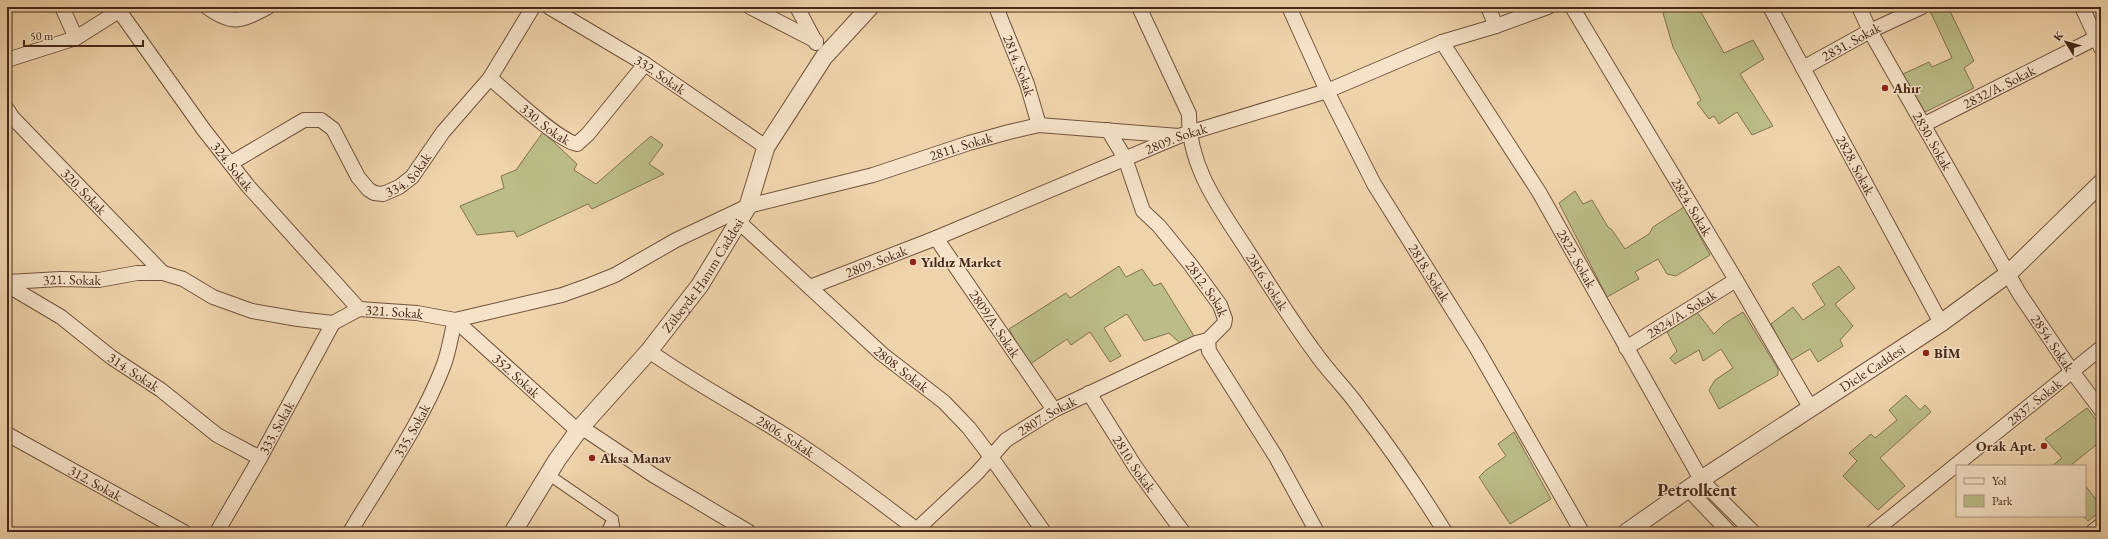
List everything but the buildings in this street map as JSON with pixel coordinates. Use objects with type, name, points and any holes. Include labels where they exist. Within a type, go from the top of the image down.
[{"type":"street","points":[[62,7],[76,38]]},
{"type":"street","points":[[207,7],[227,20],[246,18],[268,7]]},
{"type":"street","name":"334. Sokak","points":[[230,163],[304,120],[321,120],[333,129],[358,177],[368,189],[374,193],[383,194],[399,187],[412,177],[427,158],[443,132],[490,78],[533,7]]},
{"type":"street","name":"332. Sokak","points":[[550,7],[645,64],[766,147]]},
{"type":"street","points":[[750,7],[816,41]]},
{"type":"street","points":[[797,7],[824,57]]},
{"type":"street","name":"Zübeyde Hanım Caddesi","points":[[514,532],[579,429],[649,350],[700,285],[748,206],[766,147],[824,57],[870,7]]},
{"type":"street","name":"2814. Sokak","points":[[996,7],[1027,84],[1039,125]]},
{"type":"street","name":"2816. Sokak","points":[[1139,7],[1189,114],[1184,135],[1215,201],[1314,352],[1360,408],[1423,497],[1444,532]]},
{"type":"street","name":"2818. Sokak","points":[[1289,7],[1327,91],[1374,184],[1476,347],[1582,532]]},
{"type":"street","points":[[1488,7],[1496,26]]},
{"type":"street","name":"2809. Sokak","points":[[810,287],[936,238],[1125,158],[1184,135],[1327,91],[1442,42],[1496,26],[1548,7]]},
{"type":"street","name":"2824. Sokak","points":[[1572,7],[1736,280],[1810,407]]},
{"type":"street","name":"2828. Sokak","points":[[1770,7],[1941,323]]},
{"type":"street","name":"2830. Sokak","points":[[1859,7],[1870,31],[2008,274]]},
{"type":"street","name":"2831. Sokak","points":[[1803,68],[1870,31],[1922,7]]},
{"type":"street","points":[[2082,7],[2099,43]]},
{"type":"street","points":[[7,60],[76,38],[122,9]]},
{"type":"street","name":"324. Sokak","points":[[122,9],[204,130],[248,186],[359,309]]},
{"type":"street","name":"2822. Sokak","points":[[1442,42],[1539,192],[1626,348],[1695,485]]},
{"type":"street","name":"2832/A. Sokak","points":[[1924,125],[2099,43]]},
{"type":"street","name":"330. Sokak","points":[[490,78],[557,133],[570,142],[577,144],[588,134],[645,64]]},
{"type":"street","name":"320. Sokak","points":[[7,109],[12,117],[163,273]]},
{"type":"street","name":"2811. Sokak","points":[[748,206],[873,175],[969,143],[1039,125],[1184,135]]},
{"type":"street","name":"2812. Sokak","points":[[1108,130],[1125,158],[1143,211],[1159,226],[1190,264],[1220,305],[1225,318],[1224,324],[1208,340],[1209,351],[1276,457],[1318,532]]},
{"type":"street","name":"Dicle Caddesi","points":[[1627,532],[1810,407],[1941,323],[2008,274],[2101,183]]},
{"type":"street","name":"321. Sokak","points":[[7,283],[61,279],[99,280],[137,273],[163,273],[183,279],[213,297],[252,311],[298,319],[332,323],[359,309],[417,313],[455,320],[562,295],[590,285],[615,275],[676,240],[748,206]]},
{"type":"street","name":"2808. Sokak","points":[[739,222],[882,354],[944,402],[969,428],[1044,532]]},
{"type":"street","name":"2809/A. Sokak","points":[[936,238],[1054,410]]},
{"type":"street","name":"2854. Sokak","points":[[2008,274],[2019,294],[2071,370],[2101,410]]},
{"type":"street","name":"2824/A. Sokak","points":[[1626,348],[1736,280]]},
{"type":"street","name":"314. Sokak","points":[[7,283],[61,317],[111,357],[161,390],[217,435],[260,458]]},
{"type":"street","name":"352. Sokak","points":[[455,320],[579,429],[749,532]]},
{"type":"street","name":"335. Sokak","points":[[350,532],[395,461],[418,420],[444,366],[455,320]]},
{"type":"street","name":"333. Sokak","points":[[217,532],[260,458],[332,323]]},
{"type":"street","name":"2807. Sokak","points":[[916,531],[977,473],[1006,440],[1054,410],[1196,343],[1208,340]]},
{"type":"street","name":"2837. Sokak","points":[[1873,532],[2071,370],[2101,348]]},
{"type":"street","name":"2806. Sokak","points":[[649,350],[705,388],[792,439],[842,474],[916,531]]},
{"type":"street","name":"2810. Sokak","points":[[1089,393],[1136,468],[1183,532]]},
{"type":"street","name":"312. Sokak","points":[[7,434],[184,532]]},
{"type":"street","points":[[549,475],[613,519],[610,529]]},
{"type":"street","points":[[1695,485],[1729,532]]},
{"type":"street","points":[[1695,485],[1754,532]]},
{"type":"street","points":[[2092,532],[2101,525]]},
{"type":"green space","points":[[1672,7],[1698,7],[1724,53],[1753,40],[1764,59],[1740,74],[1773,126],[1752,135],[1737,112],[1719,124],[1714,116],[1709,119],[1697,103],[1701,100],[1673,47],[1663,13]]},
{"type":"green space","points":[[1948,7],[1974,61],[1964,68],[1974,88],[1925,112],[1903,74],[1929,62],[1932,67],[1952,58],[1930,11]]},
{"type":"green space","points":[[543,132],[577,164],[574,170],[596,184],[651,136],[663,145],[649,164],[664,174],[592,209],[588,204],[517,237],[514,231],[477,235],[460,206],[504,188],[501,176],[516,170]]},
{"type":"green space","points":[[1575,191],[1583,204],[1592,200],[1608,227],[1612,230],[1625,249],[1649,234],[1653,227],[1684,207],[1710,255],[1676,276],[1667,274],[1658,259],[1635,272],[1639,279],[1607,297],[1559,203]]},
{"type":"green space","points":[[1119,266],[1126,277],[1142,269],[1154,286],[1161,283],[1194,336],[1182,345],[1169,333],[1144,341],[1127,314],[1104,328],[1121,356],[1110,362],[1090,332],[1071,345],[1067,339],[1029,365],[1009,329],[1066,293],[1070,298]]},
{"type":"green space","points":[[1839,266],[1855,288],[1835,304],[1853,326],[1840,340],[1843,346],[1818,362],[1810,349],[1790,361],[1771,324],[1793,307],[1803,320],[1825,305],[1812,284]]},
{"type":"green space","points":[[1696,311],[1714,334],[1724,324],[1743,312],[1778,369],[1778,375],[1719,409],[1709,390],[1715,380],[1733,368],[1721,349],[1703,361],[1699,350],[1675,364],[1670,358],[1677,351],[1667,332]]},
{"type":"green space","points":[[1906,395],[1920,410],[1925,405],[1931,412],[1880,458],[1905,486],[1878,510],[1843,476],[1857,461],[1849,453],[1871,434],[1875,438],[1897,420],[1889,410]]},
{"type":"green space","points":[[2087,408],[2101,426],[2101,441],[2071,465],[2053,465],[2062,458],[2045,439]]},
{"type":"green space","points":[[1514,432],[1551,499],[1510,524],[1479,477],[1486,470],[1506,456],[1498,444]]},
{"type":"green space","points":[[2086,486],[2101,506],[2101,511],[2088,521],[2084,517],[2086,517]]},
{"type":"place","name":"Ahır","points":[[1885,88]]},
{"type":"place","name":"Yıldız Market","points":[[913,262]]},
{"type":"place","name":"BİM","points":[[1926,353]]},
{"type":"place","name":"Orak Apt.","points":[[2044,446]]},
{"type":"place","name":"Aksa Manav","points":[[592,458]]},
{"type":"district","name":"Petrolkent","points":[[1697,489]]}]
